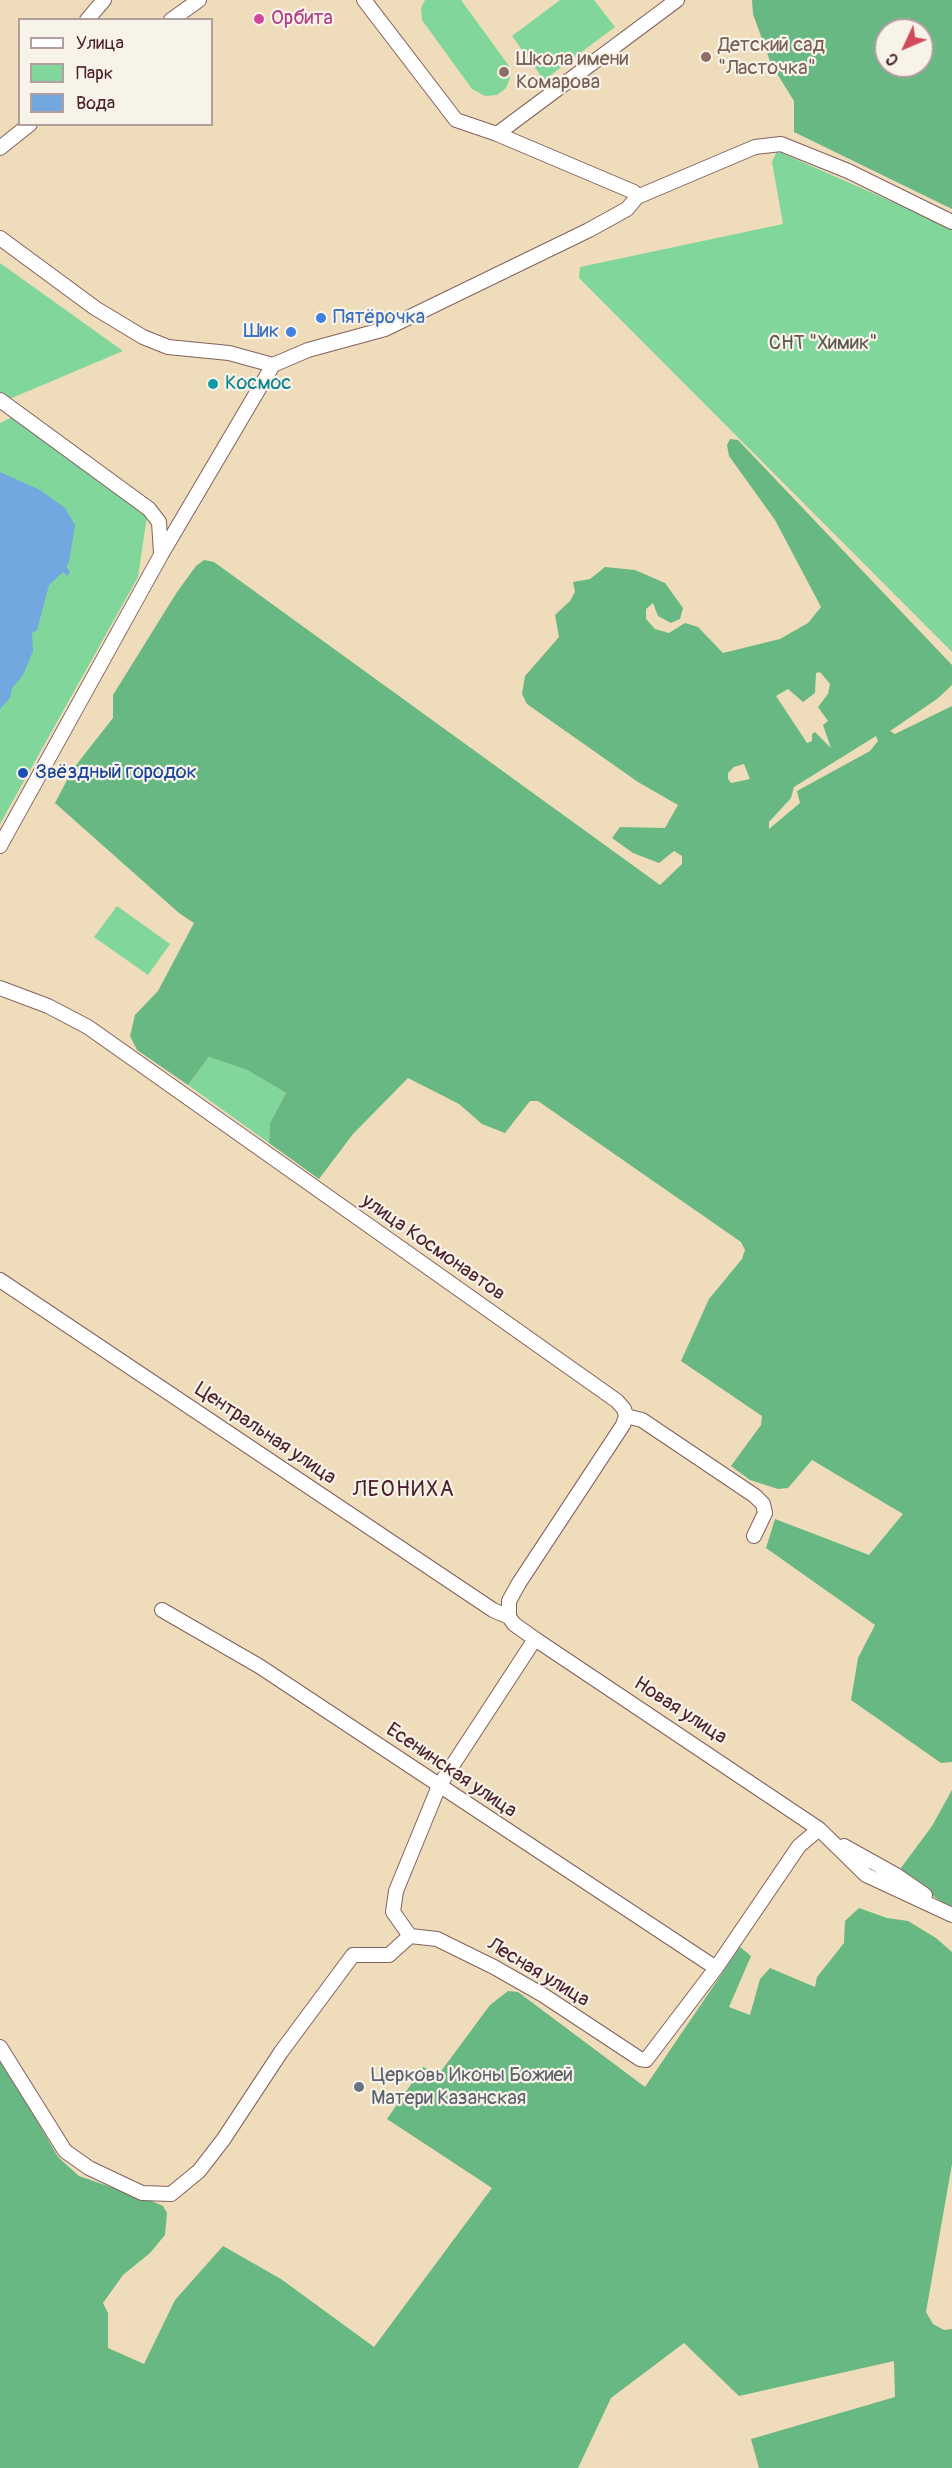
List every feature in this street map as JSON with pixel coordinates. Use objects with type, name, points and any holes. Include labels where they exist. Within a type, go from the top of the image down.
[{"type":"street","points":[[89,18],[104,0]]},
{"type":"street","points":[[173,18],[184,5],[199,0]]},
{"type":"street","points":[[364,0],[456,120],[497,134],[634,192],[638,197]]},
{"type":"street","points":[[497,134],[677,0]]},
{"type":"street","points":[[0,148],[28,126]]},
{"type":"street","points":[[0,846],[161,555],[273,365],[308,350],[385,329],[589,230],[627,209],[638,197],[755,147],[781,144],[848,171],[952,222]]},
{"type":"street","points":[[0,238],[95,308],[143,337],[168,347],[230,353],[273,365]]},
{"type":"street","points":[[0,400],[149,510],[159,522],[161,555]]},
{"type":"street","name":"улица Космонавтов","points":[[0,988],[48,1006],[88,1027],[617,1401],[624,1409],[626,1416],[642,1420],[755,1496],[763,1504],[765,1513],[754,1536]]},
{"type":"street","name":"Центральная улица","points":[[0,1280],[493,1610],[509,1617]]},
{"type":"street","points":[[509,1617],[509,1601],[519,1583],[623,1425],[626,1416]]},
{"type":"street","name":"Есенинская улица","points":[[162,1610],[259,1666],[716,1968]]},
{"type":"street","name":"Новая улица","points":[[509,1617],[514,1624],[535,1639],[824,1833],[866,1875],[952,1914]]},
{"type":"street","points":[[0,2047],[65,2151],[89,2168],[141,2193],[171,2194],[199,2171],[223,2140],[281,2052],[353,1955],[389,1955],[410,1935],[393,1912],[396,1891],[439,1786],[535,1639]]},
{"type":"street","points":[[716,1968],[799,1846],[824,1833]]},
{"type":"street","name":"Лесная улица","points":[[410,1935],[437,1939],[494,1967],[543,1995],[640,2060],[651,2057],[716,1968]]},
{"type":"green space","points":[[425,0],[461,0],[509,66],[510,78],[506,88],[497,95],[485,96],[472,89],[422,20],[421,8]]},
{"type":"green space","points":[[560,0],[594,0],[615,27],[544,80],[512,36]]},
{"type":"green space","points":[[752,0],[952,0],[952,209],[794,132],[794,101],[771,64],[753,14]]},
{"type":"green space","name":"СНТ \"Химик\"","points":[[777,151],[952,228],[952,652],[579,278],[580,267],[783,224],[772,162]]},
{"type":"green space","points":[[0,263],[123,351],[0,403]]},
{"type":"green space","points":[[12,417],[147,516],[138,577],[0,824],[0,423]]},
{"type":"green space","points":[[730,439],[738,440],[952,665],[952,685],[937,699],[890,731],[895,734],[952,706],[952,1762],[941,1763],[851,1700],[858,1658],[875,1625],[766,1548],[775,1519],[869,1555],[903,1514],[812,1460],[788,1488],[778,1489],[750,1480],[731,1466],[761,1425],[762,1416],[681,1361],[709,1299],[742,1259],[745,1250],[741,1242],[538,1101],[530,1101],[505,1133],[482,1124],[459,1104],[408,1078],[353,1134],[319,1179],[269,1143],[270,1123],[286,1093],[247,1070],[209,1057],[188,1085],[137,1050],[130,1036],[135,1015],[158,991],[194,923],[179,913],[55,803],[73,769],[113,718],[113,695],[177,592],[196,566],[204,560],[214,562],[660,885],[682,864],[682,856],[674,851],[659,863],[633,853],[612,838],[620,827],[665,828],[678,805],[638,782],[527,704],[522,694],[525,676],[559,637],[555,615],[570,601],[575,592],[573,582],[590,579],[605,567],[635,570],[665,583],[683,608],[680,619],[671,623],[658,616],[653,603],[646,609],[646,619],[655,629],[669,633],[685,623],[698,627],[723,653],[780,639],[808,623],[821,607],[775,520],[729,456],[727,445]],"holes":[[[820,672],[830,684],[828,694],[818,707],[828,721],[823,725],[831,748],[815,732],[812,734],[812,741],[807,743],[776,696],[788,689],[803,702],[815,693],[816,673]],[[876,736],[878,741],[870,751],[797,791],[800,803],[769,829],[769,822],[791,798],[794,787]],[[744,764],[750,779],[731,783],[728,773],[734,767]]]},
{"type":"green space","points":[[117,906],[170,944],[148,975],[94,937]]},
{"type":"green space","points":[[209,1057],[247,1070],[286,1093],[270,1123],[269,1143],[188,1085]]},
{"type":"green space","points":[[952,1790],[952,1909],[898,1872],[932,1826]]},
{"type":"green space","points":[[859,1908],[887,1918],[908,1921],[936,1938],[952,1952],[952,2164],[926,2312],[933,2324],[944,2330],[952,2329],[952,2468],[759,2468],[751,2439],[895,2397],[894,2361],[739,2396],[684,2343],[611,2398],[578,2468],[0,2468],[0,2057],[58,2157],[79,2176],[154,2202],[163,2206],[167,2213],[165,2235],[150,2253],[123,2275],[103,2303],[108,2313],[108,2348],[144,2364],[175,2300],[223,2246],[281,2279],[374,2347],[492,2188],[387,2119],[423,2067],[439,2074],[490,2005],[508,1991],[518,1992],[645,2087],[740,1947],[751,1956],[729,2007],[750,2015],[760,1979],[770,1968],[815,1987],[817,1977],[844,1943],[845,1921]]},
{"type":"water","points":[[0,472],[40,490],[65,508],[75,525],[69,562],[66,566],[70,572],[67,576],[63,572],[49,585],[37,630],[32,633],[33,651],[23,675],[12,688],[10,698],[0,709]]},
{"type":"place","name":"Орбита","points":[[259,19]]},
{"type":"place","name":"Детский сад \"Ласточка\"","points":[[706,57]]},
{"type":"place","name":"Школа имени Комарова","points":[[504,72]]},
{"type":"place","name":"Пятёрочка","points":[[321,318]]},
{"type":"place","name":"Шик","points":[[291,332]]},
{"type":"place","name":"Космос","points":[[213,384]]},
{"type":"place","name":"Звёздный городок","points":[[23,773]]},
{"type":"place","name":"Церковь Иконы Божией Матери Казанская","points":[[359,2087]]},
{"type":"district","name":"ЛЕОНИХА","points":[[404,1490]]}]
